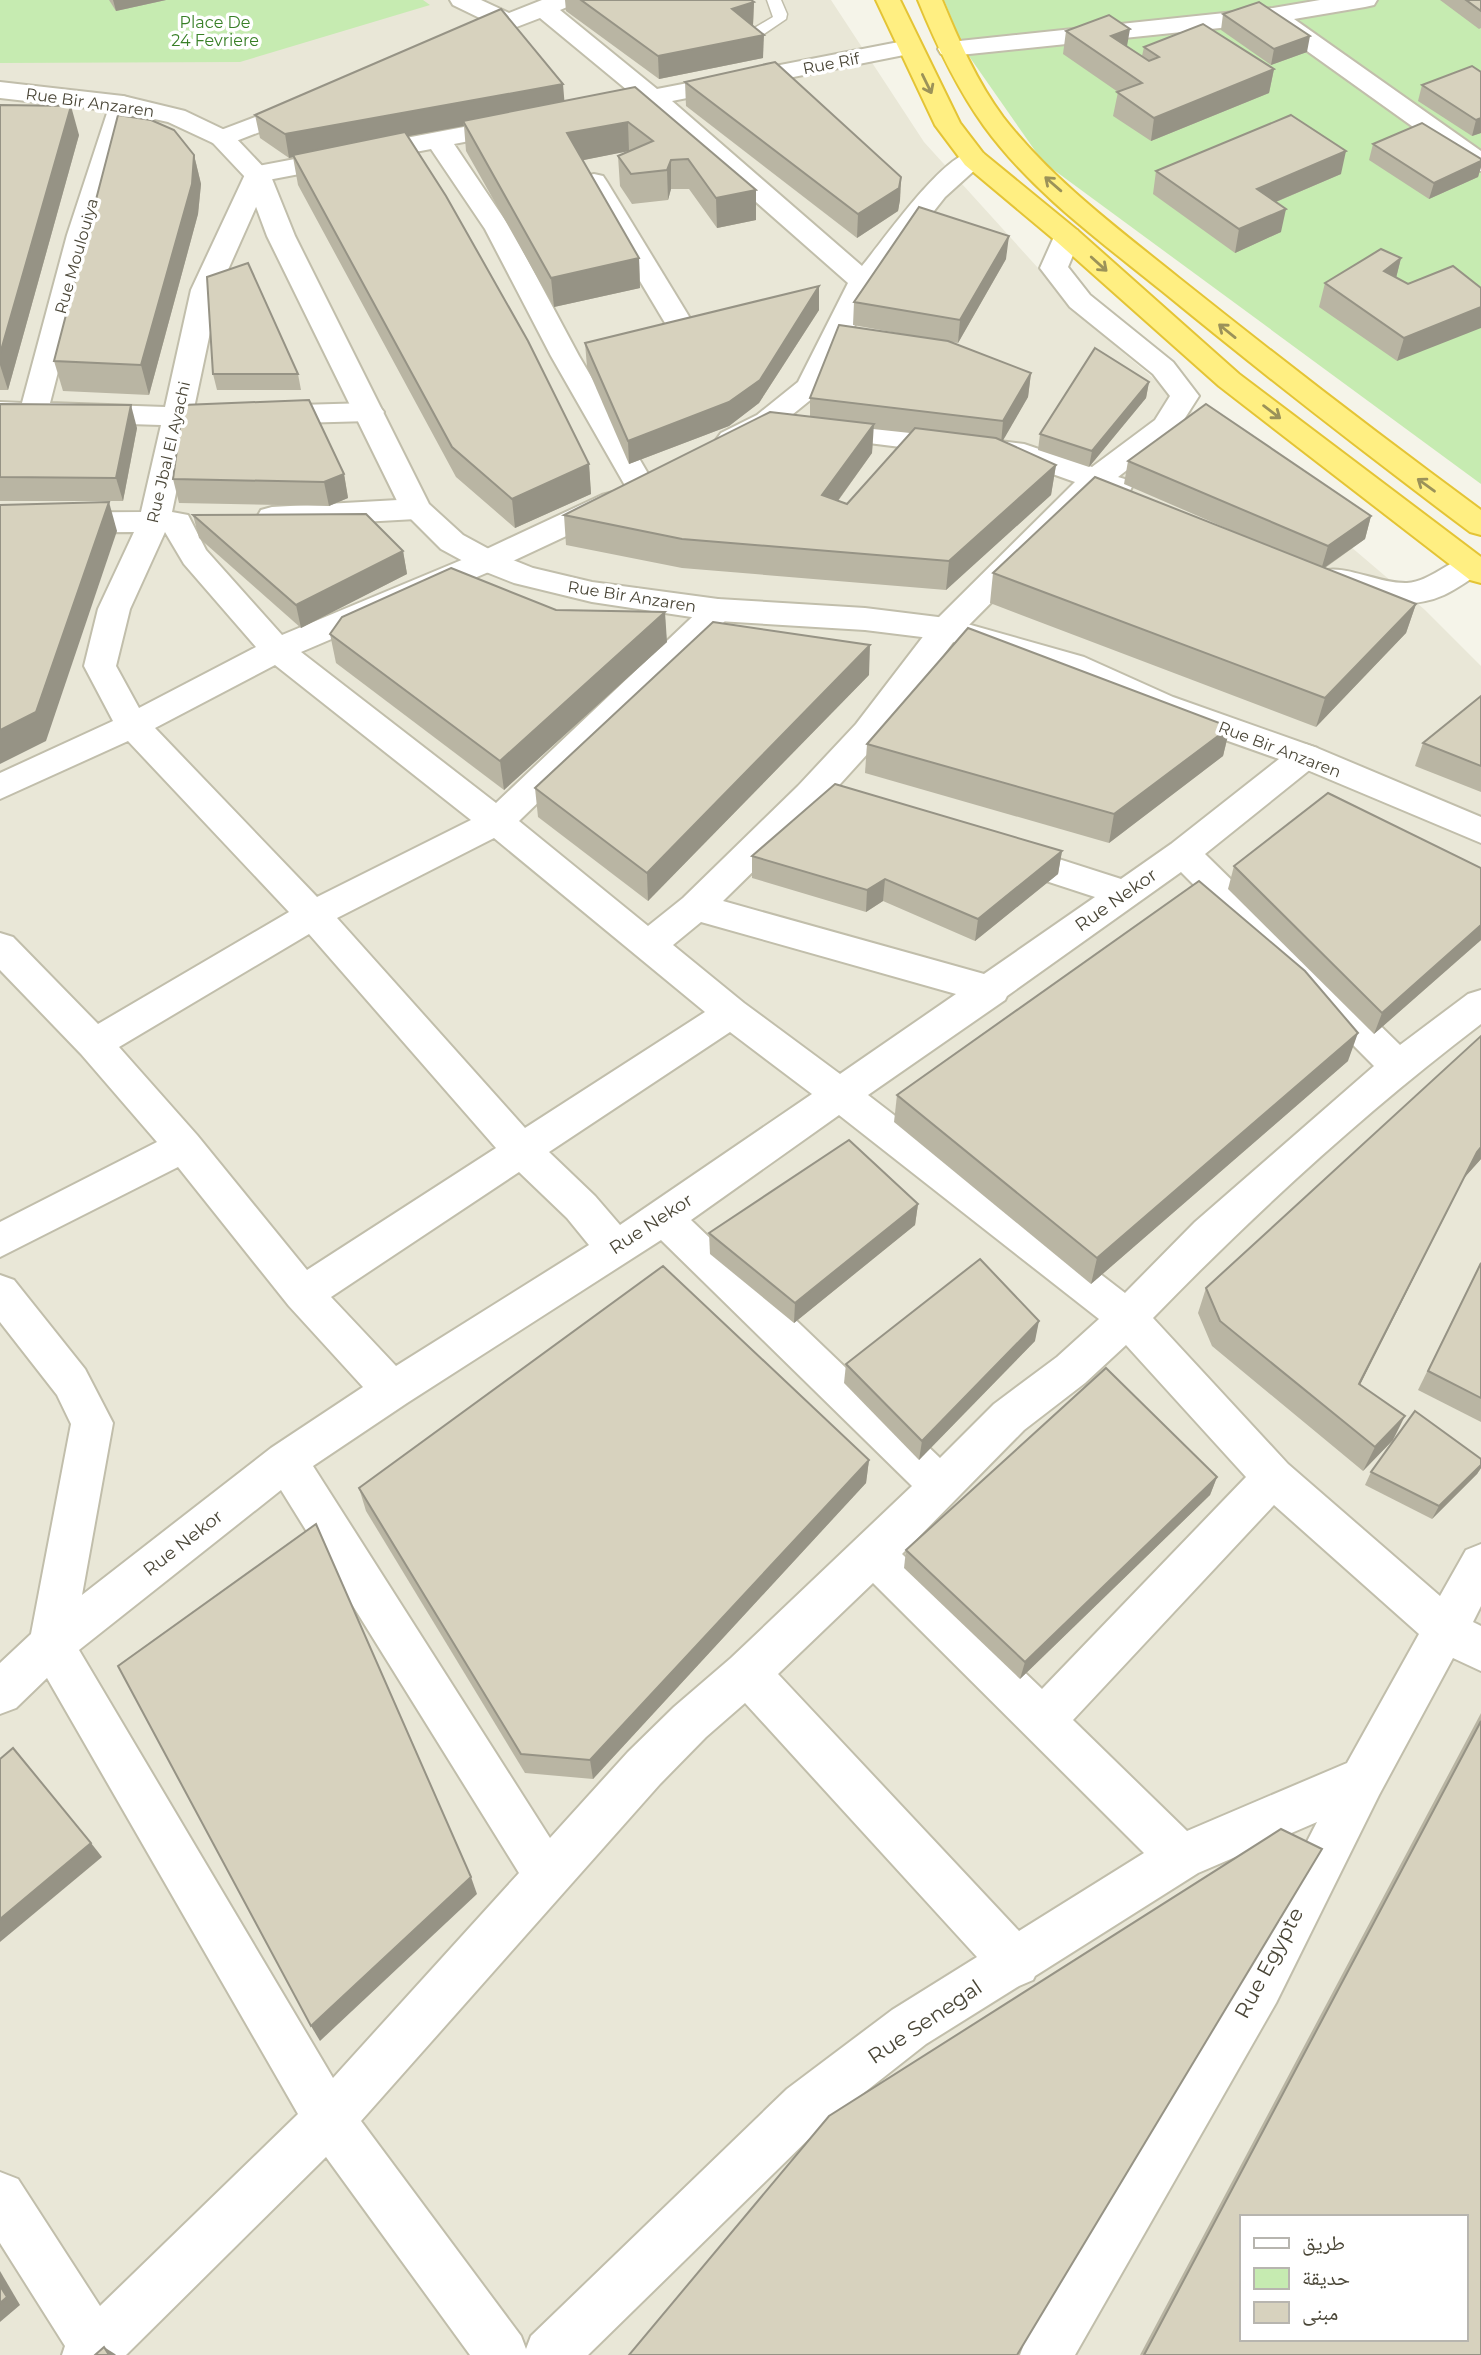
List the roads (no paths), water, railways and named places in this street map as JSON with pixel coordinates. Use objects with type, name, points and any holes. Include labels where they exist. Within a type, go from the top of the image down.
[{"type":"highway","points":[[888,0],[948,125],[974,159],[1068,236],[1229,380],[1476,569]]},
{"type":"highway","points":[[930,0],[950,49],[995,122],[1035,169],[1116,240],[1257,355],[1481,525]]},
{"type":"street","points":[[462,0],[506,22]]},
{"type":"street","points":[[950,49],[1273,15],[1365,0]]},
{"type":"street","points":[[445,48],[553,4],[850,289]]},
{"type":"street","points":[[1273,15],[1481,163]]},
{"type":"street","name":"Rue Rif","points":[[572,114],[909,47]]},
{"type":"street","name":"Rue Bir Anzaren","points":[[0,90],[123,104],[176,116],[222,138],[257,174],[281,236],[416,509],[452,542],[487,561],[525,576],[592,593],[718,610],[865,620],[946,629],[1073,665],[1161,705],[1305,757],[1481,831]]},
{"type":"street","points":[[222,138],[322,99]]},
{"type":"street","name":"Rue Moulouiya","points":[[34,411],[80,235],[123,104]]},
{"type":"street","points":[[257,174],[545,119]]},
{"type":"street","points":[[0,787],[133,725],[277,650],[487,561],[653,482],[578,353],[438,140]]},
{"type":"street","points":[[710,452],[766,421],[808,387],[829,351],[850,289],[936,191],[974,159]]},
{"type":"street","name":"Rue Jbal El Ayachi","points":[[257,174],[205,290],[176,418],[176,522],[114,609],[100,666],[112,692],[133,725],[313,915],[521,1150],[581,1207],[615,1247]]},
{"type":"street","points":[[594,182],[683,328]]},
{"type":"street","points":[[650,944],[695,907],[810,795],[868,732],[946,629],[1096,479],[1166,426],[1185,396],[1163,368],[1110,343],[1054,268],[1068,236]]},
{"type":"street","points":[[0,411],[176,418],[369,412]]},
{"type":"street","points":[[766,421],[1033,442],[1096,479],[1147,501]]},
{"type":"street","points":[[241,519],[416,509]]},
{"type":"street","points":[[0,523],[176,522],[195,557],[277,650],[650,944],[731,1013],[842,1095],[1127,1318],[1273,1477],[1464,1640]]},
{"type":"street","points":[[1312,571],[1362,588],[1391,592],[1426,590],[1476,569]]},
{"type":"street","points":[[94,1044],[313,915],[497,822],[718,610]]},
{"type":"street","name":"Rue Nekor","points":[[0,1693],[51,1644],[286,1461],[392,1390],[664,1218],[992,990],[1183,853],[1305,757]]},
{"type":"street","points":[[810,795],[847,806]]},
{"type":"street","points":[[984,848],[1125,894]]},
{"type":"street","points":[[1183,853],[1398,1067]]},
{"type":"street","points":[[695,907],[992,990]]},
{"type":"street","points":[[0,947],[94,1044],[184,1146],[303,1294],[392,1390]]},
{"type":"street","points":[[0,2197],[92,2351],[329,2119],[643,1768],[690,1722],[747,1673],[873,1554],[1009,1417],[1071,1370],[1127,1318],[1209,1234],[1398,1067],[1481,1004]]},
{"type":"street","points":[[303,1294],[731,1013]]},
{"type":"street","points":[[0,1241],[184,1146]]},
{"type":"street","points":[[664,1218],[941,1487]]},
{"type":"street","points":[[7,1315],[71,1382],[92,1423],[51,1644],[329,2119],[502,2355]]},
{"type":"street","points":[[286,1461],[547,1875]]},
{"type":"street","points":[[1042,1721],[1273,1477]]},
{"type":"street","points":[[873,1554],[1181,1857]]},
{"type":"street","name":"Rue Egypte","points":[[1046,2355],[1259,1986],[1363,1779],[1464,1640],[1481,1564]]},
{"type":"street","points":[[747,1673],[1016,1963]]},
{"type":"street","name":"Rue Senegal","points":[[550,2355],[805,2106],[909,2027],[1016,1963],[1181,1857],[1363,1779]]},
{"type":"lane","points":[[756,33],[779,19],[780,14],[774,0]]},
{"type":"park label","name":"Place De 24 Fevriere","points":[[215,31]]}]
